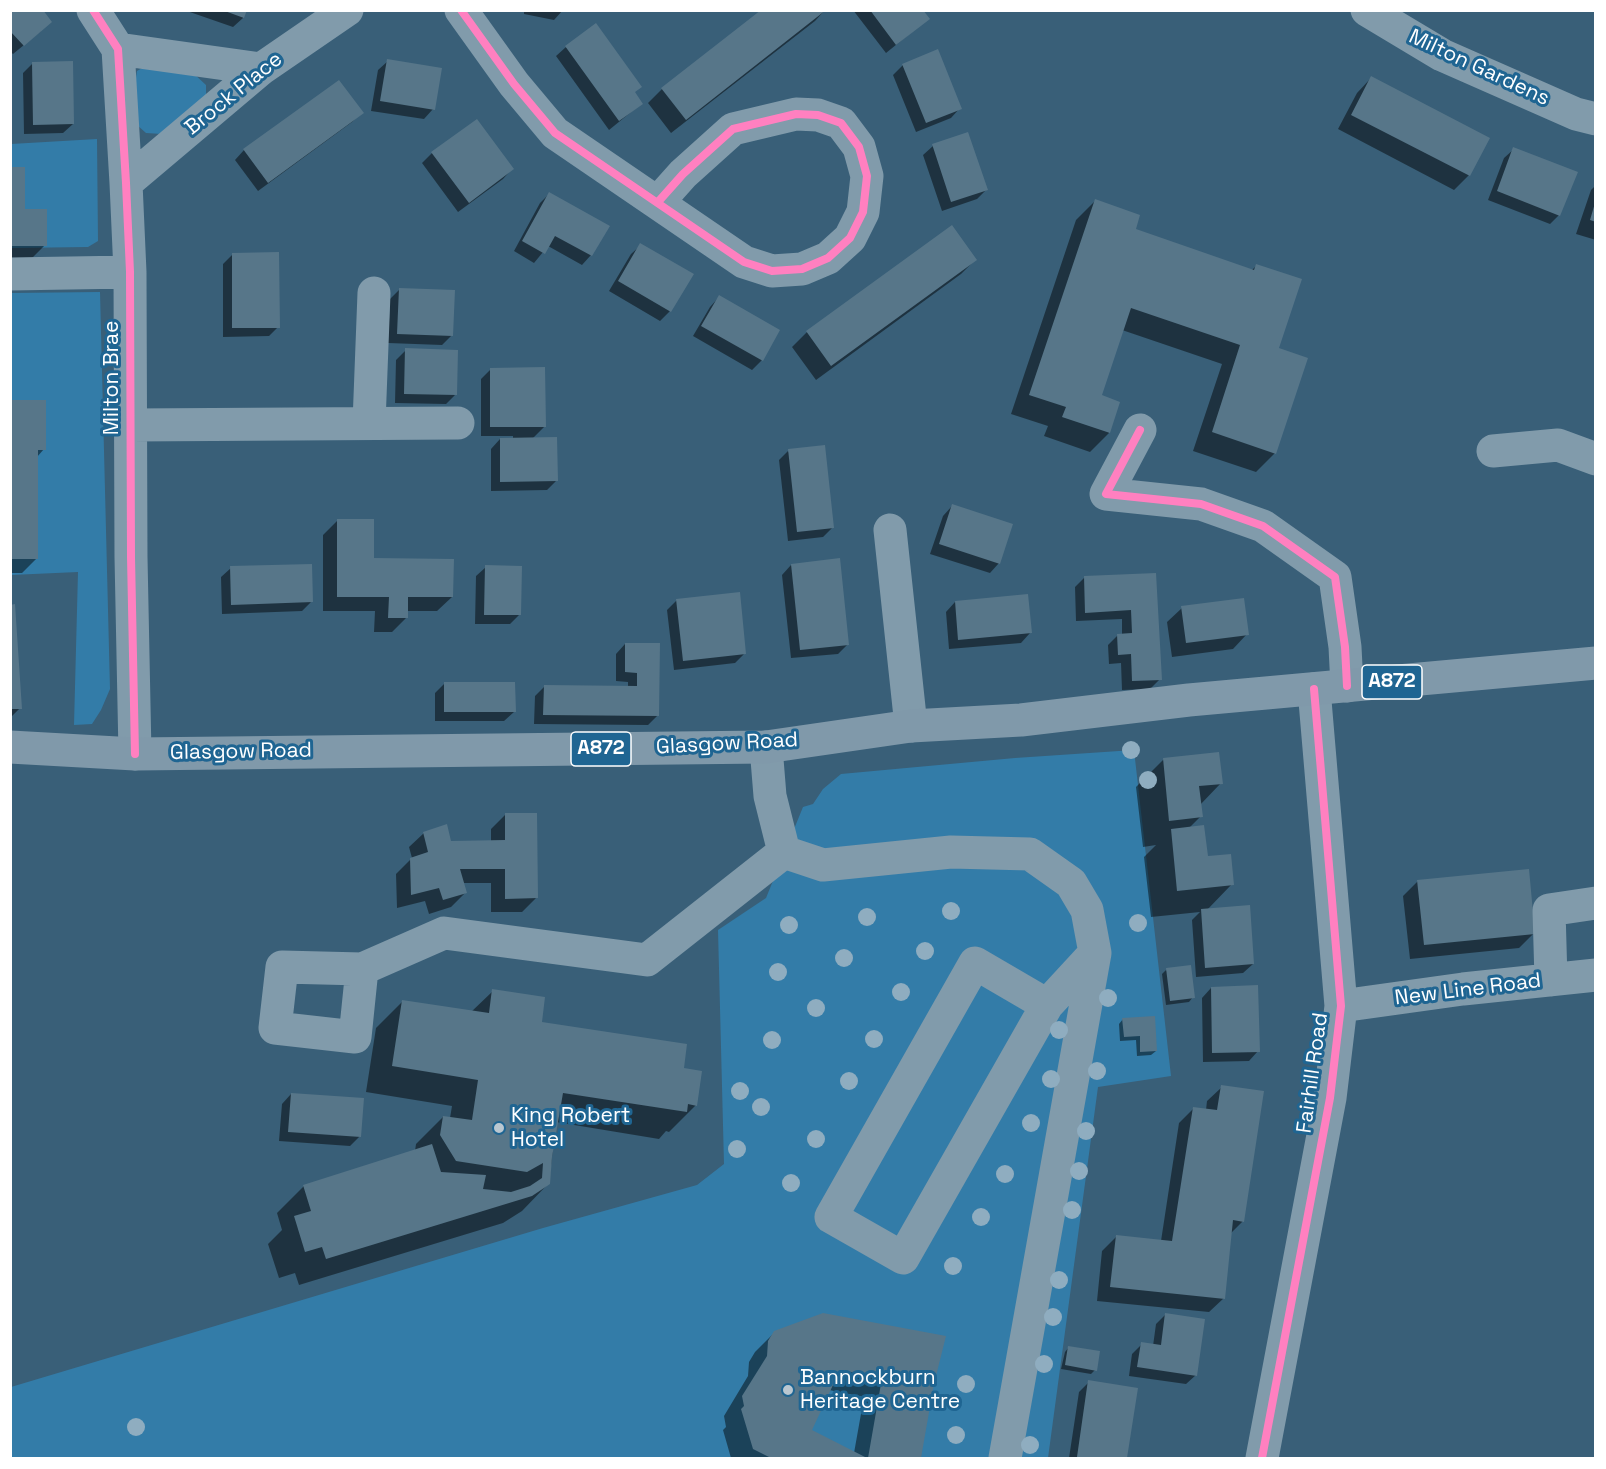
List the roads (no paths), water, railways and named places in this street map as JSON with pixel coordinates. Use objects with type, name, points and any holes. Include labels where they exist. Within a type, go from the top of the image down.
[{"type":"main road","name":"A872","points":[[1314,689],[1596,663]]},
{"type":"main road","name":"Glasgow Road","points":[[10,747],[135,753],[766,747],[911,726],[1020,720],[1189,700],[1314,689]]},
{"type":"street","name":"Milton Brae","points":[[93,10],[118,49],[126,183],[130,272],[135,753]]},
{"type":"street","name":"Brock Place","points":[[126,183],[261,69],[346,10]]},
{"type":"street","points":[[461,10],[514,84],[555,133],[744,262],[772,271],[802,269],[828,258],[850,238],[864,212],[867,176],[859,147],[841,123],[818,115],[796,114],[733,129],[683,174],[658,202]]},
{"type":"street","name":"Milton Gardens","points":[[1367,10],[1442,55],[1576,114],[1596,119]]},
{"type":"street","points":[[118,49],[261,69]]},
{"type":"street","points":[[10,274],[130,272]]},
{"type":"street","points":[[369,423],[374,293]]},
{"type":"street","points":[[131,425],[458,423]]},
{"type":"street","points":[[1140,430],[1106,494],[1201,504],[1263,526],[1335,577],[1345,647],[1347,686]]},
{"type":"street","points":[[1493,450],[1558,445],[1596,459]]},
{"type":"street","points":[[890,531],[911,726]]},
{"type":"street","name":"Fairhill Road","points":[[1262,1458],[1330,1098],[1341,1006],[1314,689]]},
{"type":"street","points":[[766,747],[770,796],[784,852]]},
{"type":"street","points":[[784,852],[824,865],[951,852],[1030,854],[1071,883],[1087,910],[1095,953],[1005,1458]]},
{"type":"street","points":[[362,969],[444,933],[647,960],[784,852]]},
{"type":"street","points":[[1551,980],[1549,910],[1596,903]]},
{"type":"street","points":[[1047,1005],[975,963],[831,1217],[903,1258],[1047,1005],[1095,953]]},
{"type":"street","name":"New Line Road","points":[[1341,1006],[1462,989],[1596,975]]},
{"type":"place","name":"King Robert Hotel","points":[[499,1128]]},
{"type":"place","name":"Bannockburn Heritage Centre","points":[[788,1390]]}]
